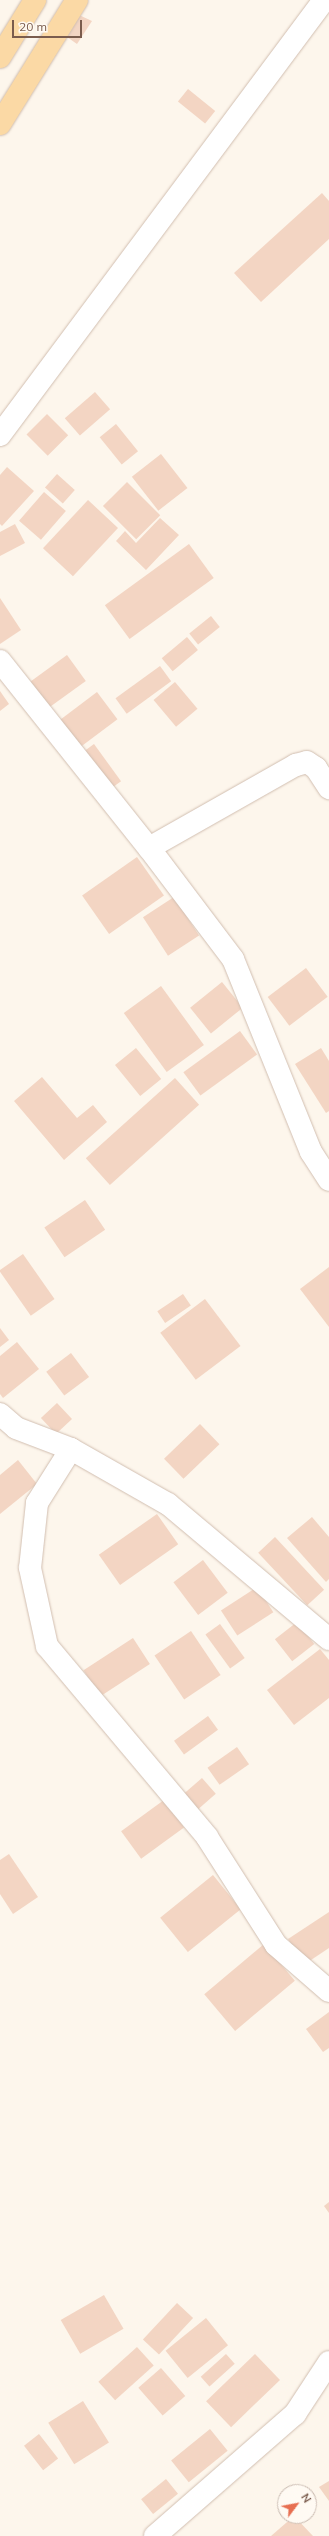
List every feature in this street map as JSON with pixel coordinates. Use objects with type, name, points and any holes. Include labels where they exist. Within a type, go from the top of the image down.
[{"type":"main road","points":[[0,57],[35,0]]},
{"type":"main road","points":[[0,124],[77,0]]},
{"type":"street","points":[[0,435],[324,0]]},
{"type":"street","points":[[0,661],[149,848],[233,959],[311,1152],[329,1180]]},
{"type":"street","points":[[149,848],[296,765],[307,762],[316,768],[329,788]]},
{"type":"street","points":[[0,1414],[16,1428],[71,1449],[168,1504],[329,1639]]},
{"type":"street","points":[[71,1449],[37,1503],[30,1568],[47,1646],[206,1837],[276,1945],[329,1991]]},
{"type":"street","points":[[155,2536],[295,2414],[329,2362]]},
{"type":"building","points":[[79,15],[92,21],[77,44],[67,37]]},
{"type":"building","points":[[188,89],[215,111],[205,123],[178,101]]},
{"type":"building","points":[[322,193],[329,201],[329,239],[261,302],[234,273]]},
{"type":"building","points":[[95,392],[110,409],[80,436],[65,418]]},
{"type":"building","points":[[47,414],[68,435],[48,456],[26,435]]},
{"type":"building","points":[[116,424],[138,451],[122,464],[100,437]]},
{"type":"building","points":[[161,454],[187,488],[158,511],[132,477]]},
{"type":"building","points":[[7,467],[34,491],[2,526],[0,524],[0,475]]},
{"type":"building","points":[[57,474],[75,490],[63,503],[45,487]]},
{"type":"building","points":[[127,482],[160,515],[136,539],[103,506]]},
{"type":"building","points":[[44,492],[66,511],[41,540],[19,521]]},
{"type":"building","points":[[88,500],[118,528],[73,576],[43,548]]},
{"type":"building","points":[[160,518],[179,535],[146,570],[116,541],[125,531],[136,543]]},
{"type":"building","points":[[15,524],[25,543],[0,556],[0,532]]},
{"type":"building","points":[[189,544],[214,578],[130,639],[105,605]]},
{"type":"building","points":[[0,598],[21,630],[0,644]]},
{"type":"building","points":[[211,616],[220,627],[198,645],[189,634]]},
{"type":"building","points":[[187,637],[198,650],[173,671],[162,658]]},
{"type":"building","points":[[67,655],[86,681],[49,707],[31,681]]},
{"type":"building","points":[[160,666],[171,681],[127,714],[116,698]]},
{"type":"building","points":[[175,682],[197,709],[176,727],[154,700]]},
{"type":"building","points":[[0,691],[9,704],[0,711]]},
{"type":"building","points":[[97,692],[117,719],[77,750],[56,723]]},
{"type":"building","points":[[94,744],[121,781],[108,791],[81,753]]},
{"type":"building","points":[[137,857],[164,896],[109,934],[82,895]]},
{"type":"building","points":[[174,897],[199,936],[168,956],[143,917]]},
{"type":"building","points":[[306,968],[328,997],[289,1026],[268,997]]},
{"type":"building","points":[[222,982],[243,1008],[211,1033],[190,1008]]},
{"type":"building","points":[[161,986],[204,1045],[167,1072],[124,1013]]},
{"type":"building","points":[[240,1031],[257,1054],[200,1096],[183,1072]]},
{"type":"building","points":[[136,1048],[161,1079],[140,1096],[115,1065]]},
{"type":"building","points":[[321,1048],[329,1061],[329,1111],[326,1113],[295,1064]]},
{"type":"building","points":[[42,1077],[77,1118],[93,1105],[107,1122],[64,1160],[14,1101]]},
{"type":"building","points":[[175,1078],[199,1105],[110,1185],[86,1158]]},
{"type":"building","points":[[85,1200],[105,1230],[65,1257],[44,1227]]},
{"type":"building","points":[[23,1254],[55,1299],[31,1316],[0,1272],[0,1270]]},
{"type":"building","points":[[329,1267],[329,1327],[300,1289]]},
{"type":"building","points":[[183,1294],[191,1306],[165,1323],[157,1311]]},
{"type":"building","points":[[205,1299],[241,1346],[196,1380],[160,1333]]},
{"type":"building","points":[[0,1328],[9,1340],[0,1347]]},
{"type":"building","points":[[17,1342],[39,1369],[3,1398],[0,1394],[0,1356]]},
{"type":"building","points":[[71,1353],[89,1377],[64,1396],[46,1372]]},
{"type":"building","points":[[57,1403],[72,1419],[56,1434],[41,1418]]},
{"type":"building","points":[[200,1424],[219,1444],[183,1479],[164,1459]]},
{"type":"building","points":[[18,1460],[37,1484],[0,1514],[0,1475]]},
{"type":"building","points":[[157,1514],[178,1544],[120,1585],[99,1555]]},
{"type":"building","points":[[312,1517],[329,1537],[329,1579],[326,1582],[287,1538]]},
{"type":"building","points":[[275,1537],[324,1590],[307,1605],[258,1553]]},
{"type":"building","points":[[203,1560],[228,1593],[198,1615],[173,1582]]},
{"type":"building","points":[[257,1587],[273,1612],[237,1636],[221,1610]]},
{"type":"building","points":[[297,1622],[314,1644],[292,1661],[275,1639]]},
{"type":"building","points":[[220,1624],[245,1658],[230,1669],[205,1635]]},
{"type":"building","points":[[191,1631],[221,1675],[184,1700],[155,1656]]},
{"type":"building","points":[[133,1638],[150,1664],[100,1696],[84,1670]]},
{"type":"building","points":[[320,1649],[329,1660],[329,1698],[294,1725],[267,1690]]},
{"type":"building","points":[[208,1716],[218,1730],[184,1754],[174,1741]]},
{"type":"building","points":[[237,1747],[249,1764],[220,1785],[208,1768]]},
{"type":"building","points":[[202,1778],[216,1794],[192,1814],[179,1798]]},
{"type":"building","points":[[164,1800],[184,1828],[141,1859],[121,1831]]},
{"type":"building","points":[[9,1854],[38,1897],[13,1914],[0,1894],[0,1860]]},
{"type":"building","points":[[213,1875],[241,1909],[188,1952],[160,1918]]},
{"type":"building","points":[[329,1912],[329,1948],[305,1964],[288,1939]]},
{"type":"building","points":[[264,1944],[295,1981],[235,2031],[204,1994]]},
{"type":"building","points":[[329,2012],[329,2048],[323,2052],[306,2029]]},
{"type":"building","points":[[329,2202],[329,2213],[324,2206]]},
{"type":"building","points":[[104,2295],[124,2329],[80,2354],[61,2320]]},
{"type":"building","points":[[177,2303],[193,2318],[159,2355],[143,2340]]},
{"type":"building","points":[[206,2318],[228,2345],[188,2378],[166,2351]]},
{"type":"building","points":[[137,2347],[154,2366],[115,2400],[98,2382]]},
{"type":"building","points":[[226,2354],[235,2364],[209,2386],[201,2377]]},
{"type":"building","points":[[255,2354],[280,2380],[231,2427],[206,2401]]},
{"type":"building","points":[[161,2368],[185,2396],[163,2416],[138,2388]]},
{"type":"building","points":[[83,2401],[109,2443],[74,2464],[48,2423]]},
{"type":"building","points":[[210,2429],[228,2451],[189,2482],[171,2460]]},
{"type":"building","points":[[39,2434],[58,2458],[43,2470],[24,2446]]},
{"type":"building","points":[[166,2479],[178,2494],[153,2514],[141,2499]]},
{"type":"building","points":[[329,2481],[329,2501],[319,2487]]},
{"type":"building","points":[[285,2524],[302,2524],[313,2536],[271,2536]]}]
